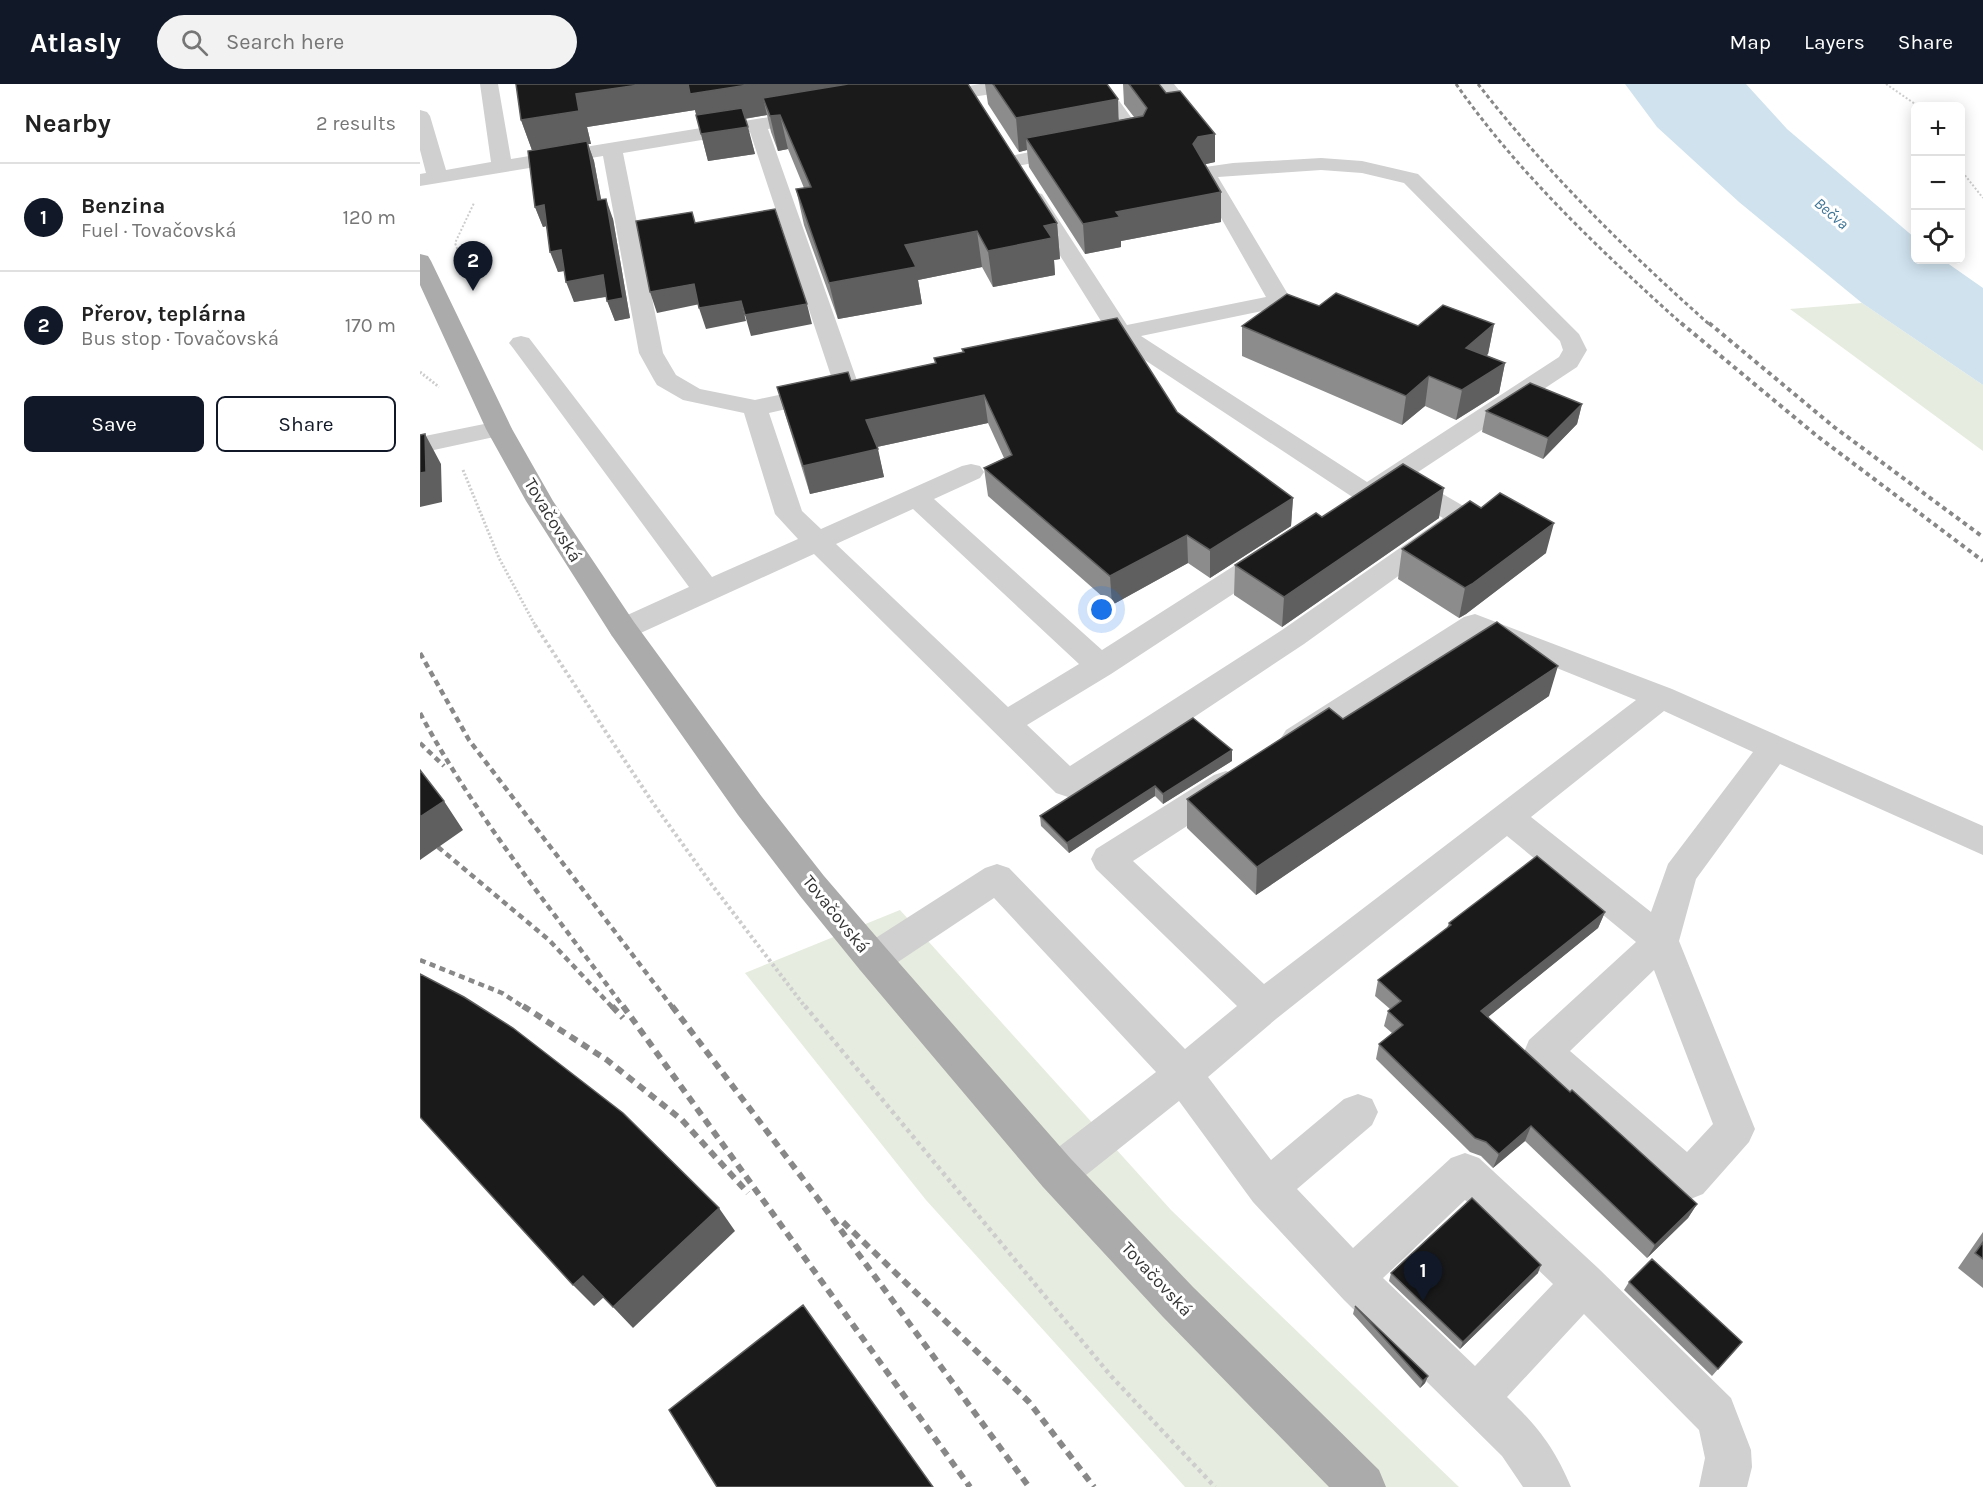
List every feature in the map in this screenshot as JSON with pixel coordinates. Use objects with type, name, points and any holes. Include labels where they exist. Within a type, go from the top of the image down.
[{"type":"main road","name":"Tovačovská","points":[[420,261],[499,429],[577,561],[750,806],[812,886],[873,959],[1057,1173],[1178,1302],[1362,1487]]},
{"type":"lane","points":[[489,84],[502,165]]},
{"type":"lane","points":[[910,101],[1017,84]]},
{"type":"lane","points":[[1012,161],[1136,138],[1097,84]]},
{"type":"lane","points":[[999,141],[1120,333],[1357,500],[1568,362],[1575,350],[1570,339],[1411,178],[1362,167],[1221,154],[1164,84]]},
{"type":"lane","points":[[968,92],[981,111]]},
{"type":"lane","points":[[420,116],[429,179],[502,165],[828,114]]},
{"type":"lane","points":[[612,148],[651,353],[666,380],[692,395],[755,408],[860,386],[757,125]]},
{"type":"lane","points":[[1221,154],[1205,172],[1280,301]]},
{"type":"lane","points":[[1063,345],[1280,301],[1318,318]]},
{"type":"lane","points":[[521,343],[708,592]]},
{"type":"lane","points":[[755,408],[789,514],[1068,784],[1293,637],[1462,517],[1393,477]]},
{"type":"lane","points":[[420,445],[499,429]]},
{"type":"lane","points":[[623,629],[971,472]]},
{"type":"lane","points":[[916,497],[1100,666]]},
{"type":"lane","points":[[1006,723],[1100,666],[1288,545]]},
{"type":"lane","points":[[1263,1007],[1101,852],[1257,764],[1475,624],[1661,697],[1983,841]]},
{"type":"lane","points":[[1057,1173],[1183,1074],[1263,1007],[1661,697]]},
{"type":"lane","points":[[1508,818],[1661,941],[1735,1129],[1688,1180],[1543,1052],[1661,941],[1680,874],[1774,748]]},
{"type":"lane","points":[[873,959],[997,878],[1183,1074],[1222,1131],[1268,1188],[1353,1278],[1518,1440],[1539,1469],[1546,1487]]},
{"type":"lane","points":[[1268,1188],[1358,1112]]},
{"type":"lane","points":[[1353,1278],[1465,1172],[1583,1283],[1715,1414],[1726,1438],[1730,1470],[1723,1487]]},
{"type":"lane","points":[[1476,1398],[1583,1283]]},
{"type":"path","points":[[1886,84],[1912,102]]},
{"type":"path","points":[[1965,176],[1983,198]]},
{"type":"path","points":[[420,372],[441,389],[446,397],[450,439],[499,558],[531,620],[660,813],[821,1027],[1110,1376],[1215,1487]]},
{"type":"shaded area","points":[[1862,303],[1983,385],[1983,451],[1790,309]]},
{"type":"shaded area","points":[[900,910],[1171,1210],[1459,1487],[1185,1487],[926,1200],[745,973]]},
{"type":"water","name":"Bečva","points":[[1625,84],[1746,84],[1787,129],[1911,235],[1911,264],[1949,264],[1983,288],[1983,385],[1862,303],[1739,202],[1657,127]]},
{"type":"building","points":[[516,84],[646,84],[576,94],[579,111],[521,120]]},
{"type":"building","points":[[688,84],[754,84],[690,94]]},
{"type":"building","points":[[848,84],[968,84],[1057,223],[1044,226],[1052,238],[988,251],[977,231],[905,245],[916,267],[829,283],[796,189],[811,187],[780,115],[770,116],[763,98]]},
{"type":"building","points":[[993,84],[1107,84],[1118,99],[1016,118]]},
{"type":"building","points":[[1129,84],[1159,84],[1166,93],[1180,91],[1215,134],[1198,137],[1193,144],[1221,192],[1116,212],[1120,217],[1083,224],[1026,138],[1143,116],[1147,108]]},
{"type":"building","points":[[742,108],[748,127],[701,134],[696,115]]},
{"type":"building","points":[[587,141],[598,200],[606,199],[623,298],[607,301],[603,275],[566,282],[561,250],[550,252],[544,205],[535,207],[528,151]]},
{"type":"building","points":[[775,209],[807,304],[745,315],[741,301],[699,308],[694,284],[650,292],[636,221],[692,212],[695,223]]},
{"type":"building","points":[[1336,293],[1418,326],[1443,305],[1494,324],[1466,348],[1505,363],[1462,390],[1429,376],[1406,396],[1242,326],[1287,294],[1319,306]]},
{"type":"building","points":[[1117,318],[1177,412],[1293,498],[1210,550],[1187,535],[1110,576],[984,468],[1012,455],[984,395],[866,420],[878,449],[803,466],[777,387],[848,372],[851,381],[936,363],[934,358],[964,352],[962,349]]},
{"type":"building","points":[[1530,383],[1582,404],[1548,438],[1486,411]]},
{"type":"building","points":[[425,434],[426,472],[420,473],[420,435]]},
{"type":"building","points":[[1403,464],[1444,488],[1284,597],[1235,565],[1316,513],[1322,517]]},
{"type":"building","points":[[1500,493],[1554,523],[1465,588],[1402,549],[1470,501],[1481,508]]},
{"type":"building","points":[[1497,622],[1558,666],[1257,867],[1187,799],[1329,708],[1343,719]]},
{"type":"building","points":[[1193,718],[1232,750],[1163,794],[1155,786],[1067,843],[1040,816]]},
{"type":"building","points":[[420,770],[444,801],[420,817]]},
{"type":"building","points":[[1537,856],[1605,912],[1481,1011],[1697,1204],[1655,1245],[1531,1126],[1499,1154],[1486,1142],[1475,1138],[1379,1044],[1403,1025],[1388,1011],[1401,1001],[1378,980]]},
{"type":"building","points":[[420,974],[464,997],[513,1028],[623,1113],[719,1208],[613,1307],[583,1276],[573,1285],[420,1117]]},
{"type":"building","points":[[1472,1198],[1541,1265],[1463,1342],[1391,1273]]},
{"type":"building","points":[[1983,1242],[1983,1259],[1975,1253]]},
{"type":"building","points":[[1652,1259],[1742,1342],[1718,1369],[1629,1282]]},
{"type":"building","points":[[803,1305],[933,1487],[717,1487],[669,1410]]},
{"type":"building","points":[[1355,1306],[1428,1376],[1423,1381]]},
{"type":"railway","points":[[1456,84],[1506,149],[1563,211],[1683,325]]},
{"type":"railway","points":[[1478,84],[1531,148],[1588,210],[1710,325]]},
{"type":"railway","points":[[1681,323],[1817,436],[1983,561]]},
{"type":"railway","points":[[1709,323],[1834,427],[1983,537]]},
{"type":"railway","points":[[420,653],[469,740],[673,1008]]},
{"type":"railway","points":[[420,713],[442,752],[491,827],[624,1008]]},
{"type":"railway","points":[[420,743],[444,766]]},
{"type":"railway","points":[[438,847],[549,940],[613,1008]]},
{"type":"railway","points":[[420,960],[502,993],[525,1008]]},
{"type":"railway","points":[[523,1006],[607,1060],[682,1120],[748,1193]]},
{"type":"railway","points":[[612,1006],[623,1018]]},
{"type":"railway","points":[[623,1006],[970,1487]]},
{"type":"railway","points":[[672,1006],[816,1196],[1029,1487]]},
{"type":"railway","points":[[843,1222],[1029,1402],[1094,1487]]},
{"type":"place","name":"Přerov, teplárna","points":[[473,291]]},
{"type":"place","name":"Benzina","points":[[1423,1301]]}]
